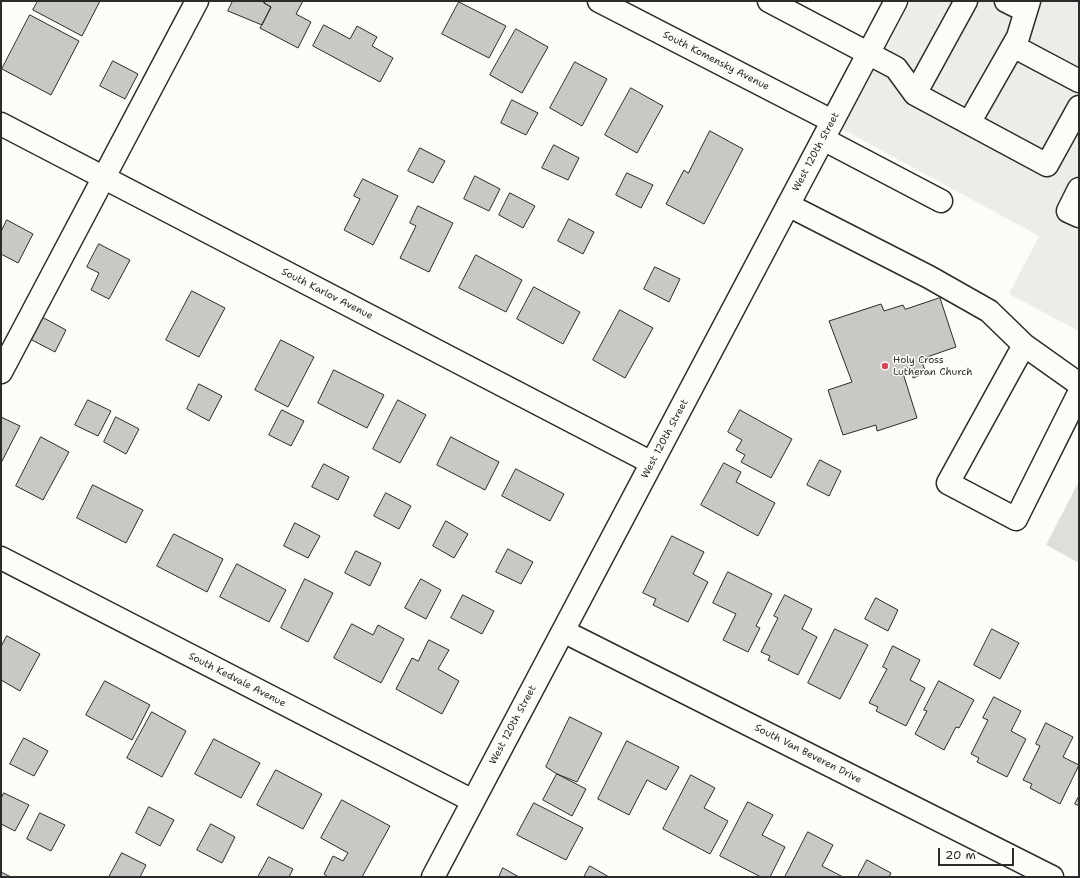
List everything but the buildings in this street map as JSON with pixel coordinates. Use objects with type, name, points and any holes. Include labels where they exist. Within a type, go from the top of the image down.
[{"type":"street","points":[[1,372],[197,1]]},
{"type":"street","name":"South Komensky Avenue","points":[[599,1],[828,130],[941,201]]},
{"type":"street","points":[[769,1],[896,68],[915,94],[1047,165],[1079,107]]},
{"type":"street","name":"West 120th Street","points":[[433,877],[896,1]]},
{"type":"street","points":[[915,94],[966,1]]},
{"type":"street","points":[[969,123],[1018,38],[1028,6],[1006,1]]},
{"type":"street","points":[[1013,46],[1079,81]]},
{"type":"street","name":"South Karlov Avenue","points":[[1,124],[652,463]]},
{"type":"street","points":[[1079,189],[1068,210],[1079,216]]},
{"type":"street","points":[[788,205],[929,277],[989,311],[1024,345],[1079,384]]},
{"type":"street","points":[[1024,345],[948,483],[1016,519],[1079,394]]},
{"type":"street","name":"South Kedvale Avenue","points":[[1,558],[473,801]]},
{"type":"street","name":"South Van Beveren Drive","points":[[563,631],[1052,877]]},
{"type":"shaded area","points":[[911,1],[1079,1],[1079,331],[1009,294],[1039,236],[842,129]]},
{"type":"shaded area","points":[[1079,481],[1079,563],[1046,545]]},
{"type":"place","name":"Holy Cross Lutheran Church","points":[[885,366]]}]
